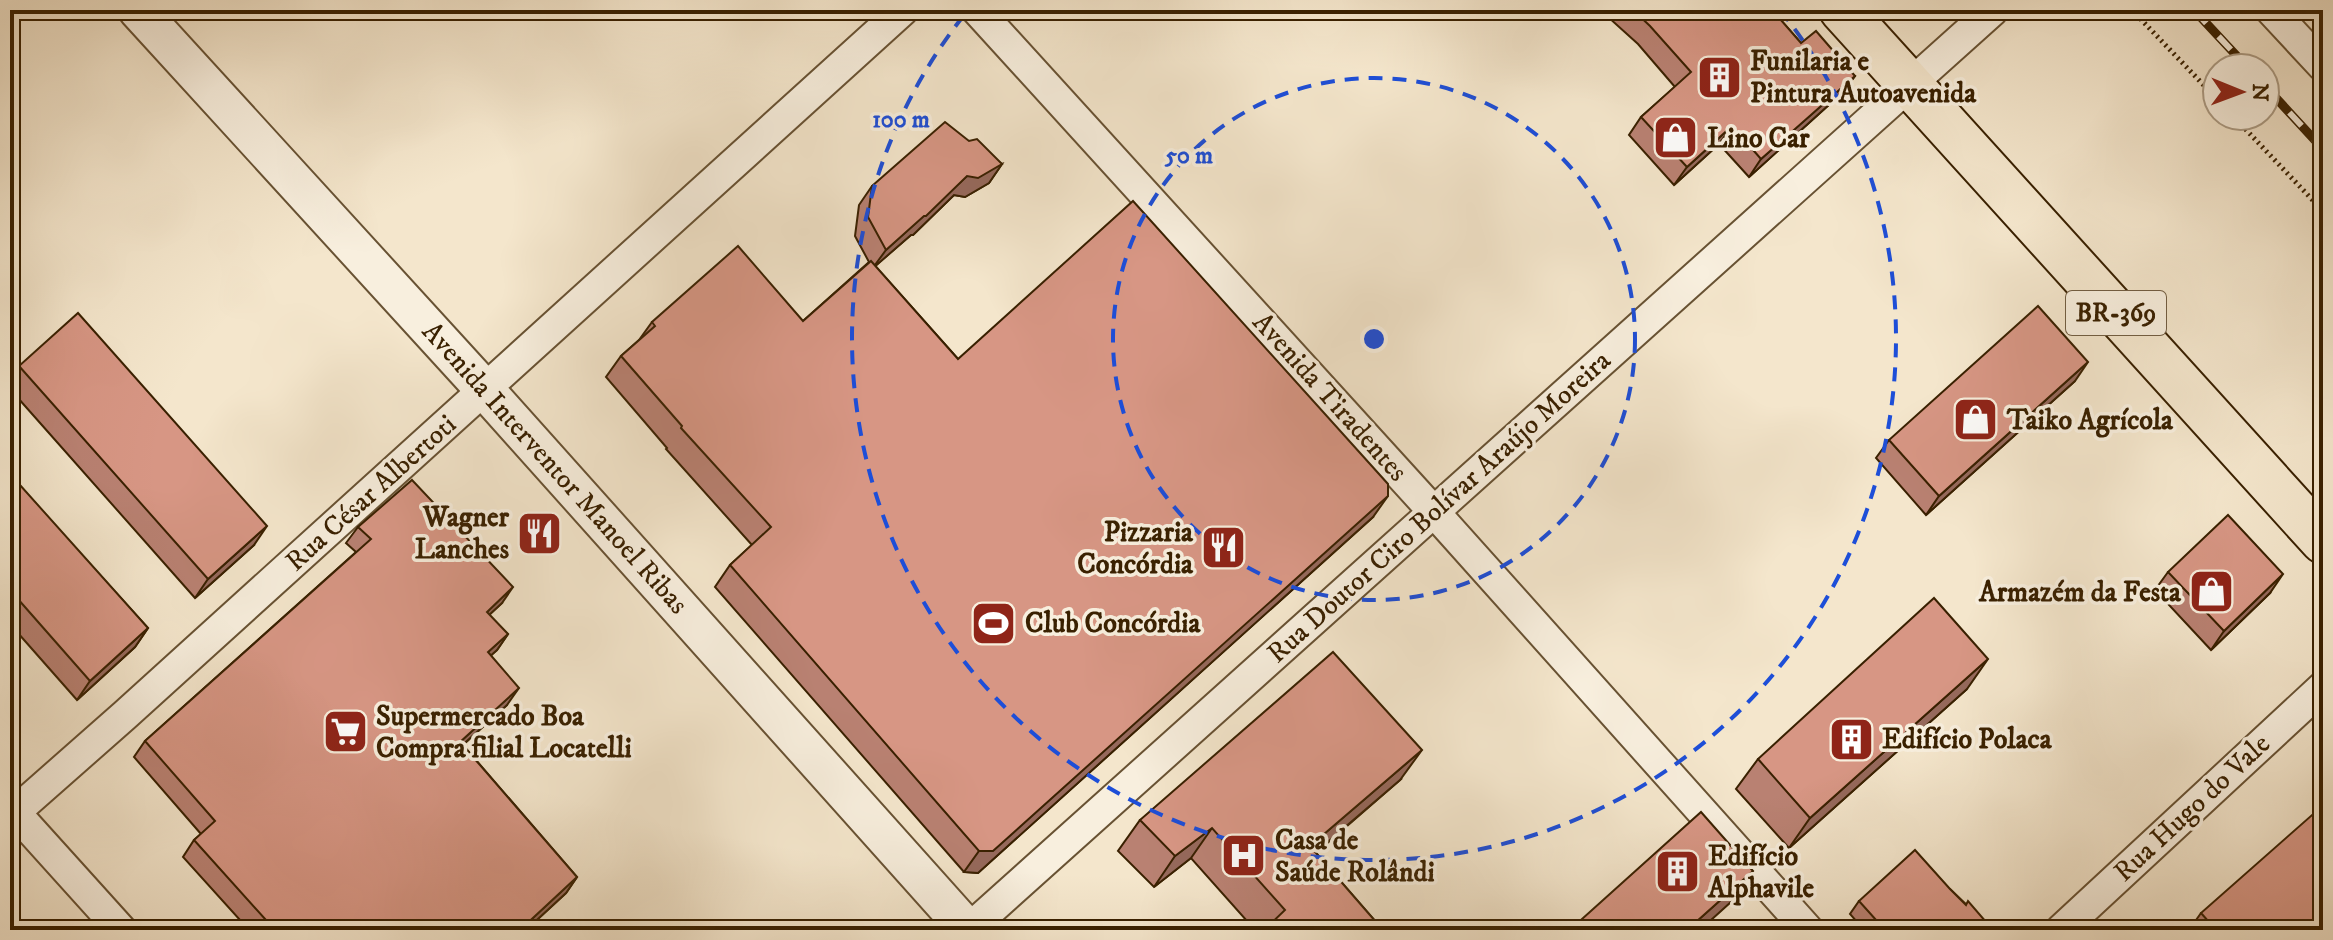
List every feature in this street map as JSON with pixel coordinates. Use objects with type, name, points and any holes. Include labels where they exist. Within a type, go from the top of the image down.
[{"type":"main road","name":"BR-369","points":[[1842,10],[2323,541]]},
{"type":"street","name":"Avenida Interventor Manoel Ribas","points":[[138,10],[485,390],[968,930]]},
{"type":"street","name":"Rua César Albertoti","points":[[12,810],[485,390],[903,10]]},
{"type":"street","name":"Avenida Tiradentes","points":[[977,10],[1434,512],[1808,930]]},
{"type":"street","name":"Rua Doutor Ciro Bolívar Araújo Moreira","points":[[968,930],[1993,10]]},
{"type":"street","points":[[2271,10],[2323,66]]},
{"type":"street","name":"Rua Hugo do Vale","points":[[2061,930],[2323,687]]},
{"type":"street","points":[[12,810],[121,930]]},
{"type":"path","points":[[2132,10],[2201,82]]},
{"type":"path","points":[[2248,132],[2323,211]]},
{"type":"building","points":[[1633,10],[1772,10],[1801,43],[1816,31],[1855,76],[1761,159],[1732,126],[1687,167],[1641,117],[1691,72]]},
{"type":"building","points":[[945,122],[969,141],[977,139],[1002,164],[978,178],[967,176],[886,250],[868,217],[872,186]]},
{"type":"building","points":[[1133,201],[1388,484],[1388,496],[993,851],[979,851],[730,565],[771,527],[621,356],[655,326],[652,322],[738,246],[803,321],[871,261],[958,359]]},
{"type":"building","name":"Taiko Agrícola","points":[[2038,306],[2088,362],[1939,496],[1889,440]]},
{"type":"building","points":[[78,313],[267,526],[208,579],[19,366]]},
{"type":"building","points":[[11,475],[148,628],[90,681],[10,590]]},
{"type":"building","name":"Supermercado Boa Compra filial Locatelli","points":[[412,480],[513,587],[487,612],[508,634],[488,652],[519,688],[460,742],[577,877],[520,930],[275,930],[194,840],[215,821],[145,741],[371,539],[358,527]]},
{"type":"building","name":"Armazém da Festa","points":[[2228,515],[2283,574],[2224,631],[2168,572]]},
{"type":"building","name":"Edifício Polaca","points":[[1934,598],[1988,659],[1810,818],[1758,759]]},
{"type":"building","points":[[1333,652],[1422,750],[1310,846],[1383,930],[1264,930],[1285,910],[1212,828],[1175,856],[1140,820]]},
{"type":"building","points":[[2320,808],[2323,811],[2323,930],[2216,930],[2201,913]]},
{"type":"building","name":"Edifício Alphavile","points":[[1701,812],[1753,871],[1687,930],[1572,928]]},
{"type":"building","points":[[1915,850],[1993,930],[1885,930],[1859,901]]},
{"type":"railway","points":[[2194,10],[2233,52]]},
{"type":"railway","points":[[2281,103],[2323,149]]},
{"type":"place","name":"Funilaria e Pintura Autoavenida","points":[[1719,77]]},
{"type":"place","name":"Lino Car","points":[[1676,138]]},
{"type":"place","name":"Taiko Agrícola","points":[[1976,420]]},
{"type":"place","name":"Wagner Lanches","points":[[540,533]]},
{"type":"place","name":"Pizzaria Concórdia","points":[[1224,548]]},
{"type":"place","name":"Armazém da Festa","points":[[2212,592]]},
{"type":"place","name":"Club Concórdia","points":[[994,623]]},
{"type":"place","name":"Supermercado Boa Compra filial Locatelli","points":[[345,732]]},
{"type":"place","name":"Edifício Polaca","points":[[1851,739]]},
{"type":"place","name":"Casa de Saúde Rolândi","points":[[1244,856]]},
{"type":"place","name":"Edifício Alphavile","points":[[1677,872]]}]
